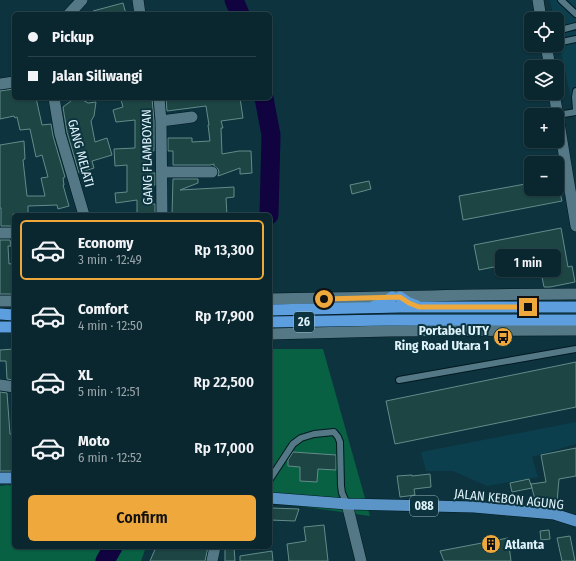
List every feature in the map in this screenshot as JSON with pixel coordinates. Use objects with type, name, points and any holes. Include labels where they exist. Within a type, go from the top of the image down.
[{"type":"highway","name":"26","points":[[368,308],[382,304],[396,297],[419,307]]},
{"type":"highway","name":"26","points":[[272,310],[338,303],[368,308],[576,307]]},
{"type":"highway","points":[[0,314],[12,315]]},
{"type":"highway","name":"26","points":[[272,322],[338,321],[389,325],[576,320]]},
{"type":"highway","points":[[0,327],[12,327]]},
{"type":"main road","points":[[0,478],[12,478]]},
{"type":"main road","name":"JALAN KEBON AGUNG","points":[[272,498],[347,504],[474,507],[554,514],[576,521]]},
{"type":"street","points":[[71,12],[82,0]]},
{"type":"street","points":[[138,0],[140,12]]},
{"type":"street","points":[[538,0],[541,12]]},
{"type":"street","points":[[0,84],[12,82]]},
{"type":"street","name":"GANG MELATI","points":[[54,100],[60,134],[83,213]]},
{"type":"street","name":"GANG FLAMBOYAN","points":[[159,100],[161,121],[162,213]]},
{"type":"street","points":[[161,121],[192,117]]},
{"type":"street","points":[[563,148],[576,226]]},
{"type":"street","points":[[162,172],[212,172]]},
{"type":"street","points":[[0,233],[12,233]]},
{"type":"street","points":[[396,297],[576,294]]},
{"type":"street","name":"26","points":[[338,303],[396,297]]},
{"type":"street","points":[[272,299],[338,303]]},
{"type":"street","points":[[0,301],[12,301]]},
{"type":"street","points":[[272,334],[335,332],[389,325],[576,330]]},
{"type":"street","points":[[0,385],[12,387]]},
{"type":"street","points":[[347,504],[361,561]]},
{"type":"street","points":[[212,561],[215,549]]},
{"type":"lane","points":[[562,0],[576,14]]},
{"type":"lane","points":[[564,29],[576,26]]},
{"type":"lane","points":[[564,42],[576,39]]},
{"type":"lane","points":[[564,113],[576,110],[576,91]]},
{"type":"lane","points":[[399,380],[576,349]]},
{"type":"lane","points":[[272,476],[292,444],[301,438],[314,434],[334,432],[340,442],[341,486],[342,493],[347,504]]},
{"type":"shaded area","points":[[550,0],[576,0],[576,123],[561,52],[564,52],[564,12],[553,12]]},
{"type":"shaded area","points":[[576,422],[576,444],[532,457],[538,477],[487,486],[453,471],[426,471],[421,452]]},
{"type":"green space","points":[[272,349],[323,349],[370,516],[272,502]]},
{"type":"green space","points":[[0,486],[12,486],[12,549],[145,549],[141,561],[0,561]]},
{"type":"building","points":[[123,3],[125,12],[93,12]]},
{"type":"building","points":[[12,89],[12,100],[36,100],[42,125],[51,124],[65,177],[63,178],[63,185],[69,206],[58,209],[57,205],[28,206],[28,213],[12,213],[12,226],[1,226],[0,145],[24,141],[25,159],[23,160],[27,196],[45,196],[41,178],[48,177],[42,155],[36,157],[30,129],[20,130],[17,117],[15,118],[14,116],[0,119],[0,91]]},
{"type":"building","points":[[72,100],[83,100],[88,103],[96,102],[94,116],[91,121],[95,142],[107,138],[112,155],[92,161],[94,168],[79,173],[67,132],[63,107]]},
{"type":"building","points":[[121,100],[152,100],[154,151],[149,151],[150,173],[155,173],[155,185],[145,188],[149,204],[155,204],[155,213],[137,213],[137,200],[116,203],[115,193],[127,192],[127,165],[115,166],[114,149],[135,148],[135,120],[116,122],[113,110],[123,107]]},
{"type":"building","points":[[166,100],[240,100],[243,118],[221,121],[223,128],[221,128],[222,154],[239,151],[251,151],[252,173],[240,174],[240,168],[218,176],[218,169],[214,166],[214,164],[173,165],[173,151],[168,151],[168,138],[192,138],[192,142],[210,141],[209,125],[206,106],[167,111]]},
{"type":"building","points":[[173,179],[198,179],[198,183],[180,190],[234,187],[234,197],[226,198],[227,213],[172,213]]},
{"type":"building","points":[[369,181],[371,189],[352,194],[350,185]]},
{"type":"building","points":[[524,184],[524,196],[561,196],[562,201],[463,220],[459,196]]},
{"type":"building","points":[[561,228],[568,267],[572,266],[575,282],[544,287],[538,258],[479,270],[474,245]]},
{"type":"building","points":[[0,240],[10,240],[11,246],[8,246],[9,264],[12,263],[12,294],[0,294]]},
{"type":"building","points":[[12,349],[12,380],[7,379],[6,361],[0,361],[0,350]]},
{"type":"building","points":[[576,362],[576,407],[395,444],[386,401]]},
{"type":"building","points":[[0,392],[7,393],[10,434],[12,434],[12,471],[0,471]]},
{"type":"building","points":[[576,448],[576,476],[559,479],[557,502],[536,504],[531,484],[546,482],[541,455]]},
{"type":"building","points":[[293,452],[336,455],[336,470],[318,469],[317,482],[300,481],[300,467],[288,466],[288,460]]},
{"type":"building","points":[[430,474],[431,487],[414,489],[415,495],[400,497],[397,476]]},
{"type":"building","points":[[529,479],[532,488],[512,492],[510,483]]},
{"type":"building","points":[[272,508],[299,509],[295,521],[272,520]]},
{"type":"building","points":[[324,525],[328,561],[289,561],[287,544],[306,541],[304,527]]},
{"type":"building","points":[[549,530],[550,539],[541,540],[540,531]]},
{"type":"building","points":[[570,536],[575,561],[562,561],[557,538]]},
{"type":"building","name":"Atlanta","points":[[508,538],[511,561],[444,561],[440,551]]},
{"type":"building","points":[[155,549],[208,549],[205,561],[150,561]]},
{"type":"building","points":[[225,549],[234,549],[235,561],[225,561]]},
{"type":"building","points":[[272,551],[273,561],[240,561],[240,556]]},
{"type":"waterway","points":[[234,0],[239,12]]},
{"type":"waterway","points":[[264,100],[271,135],[269,213]]},
{"type":"waterway","points":[[105,561],[112,549]]},
{"type":"place","name":"Portabel UTY Ring Road Utara 1","points":[[503,337]]},
{"type":"place","name":"Atlanta","points":[[491,544]]},
{"type":"route","points":[[324,299],[400,297],[419,307],[528,307]]}]
